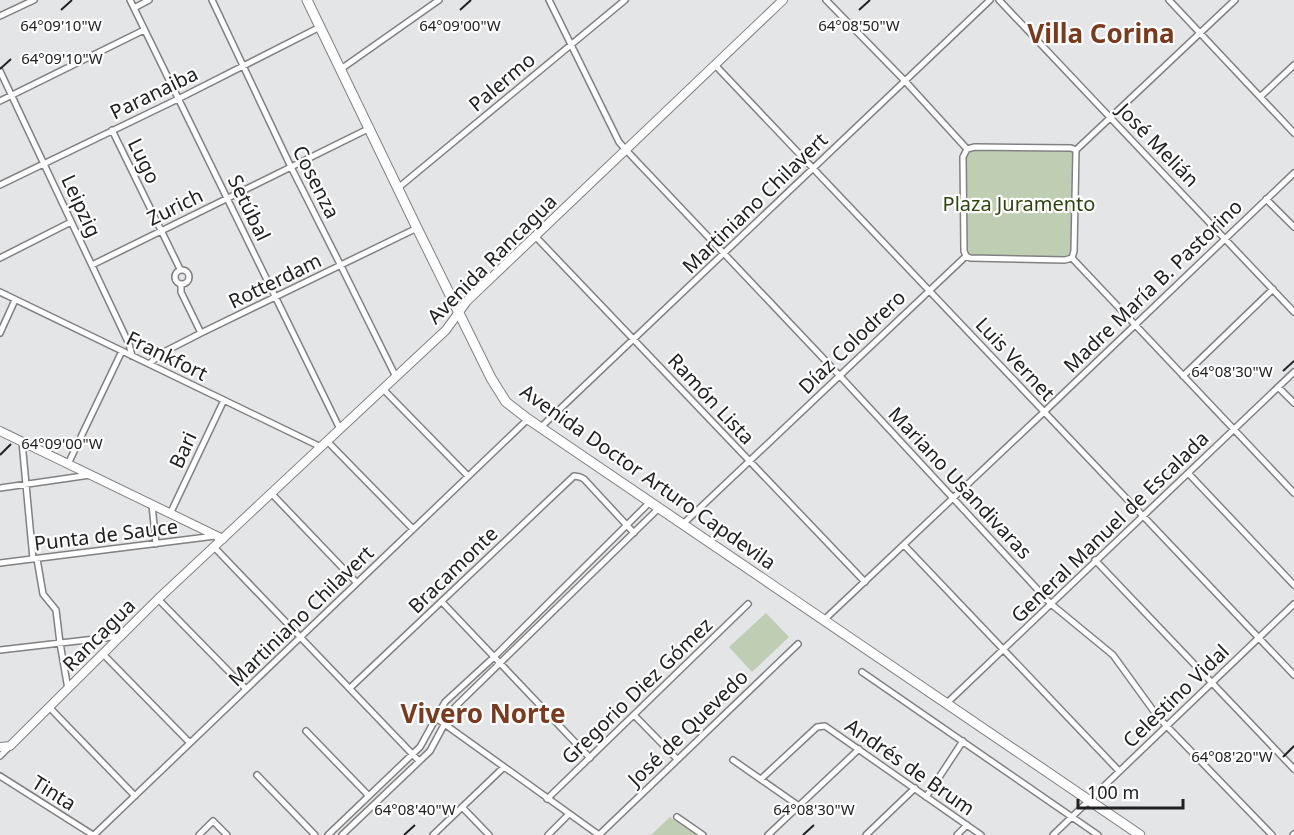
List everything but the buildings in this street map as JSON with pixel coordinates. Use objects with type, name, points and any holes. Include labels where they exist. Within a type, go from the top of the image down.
[{"type":"main road","name":"Avenida Doctor Arturo Capdevila","points":[[307,0],[458,312],[502,396],[513,408],[1140,835]]},
{"type":"main road","name":"Avenida Rancagua","points":[[223,539],[446,330],[467,301],[783,0]]},
{"type":"main road","points":[[0,432],[223,539]]},
{"type":"main road","name":"Rancagua","points":[[10,746],[158,599],[223,539]]},
{"type":"main road","points":[[0,747],[10,746]]},
{"type":"street","points":[[0,16],[34,0]]},
{"type":"street","name":"Setúbal","points":[[130,0],[340,429]]},
{"type":"street","points":[[134,8],[149,0]]},
{"type":"street","name":"Cosenza","points":[[212,0],[291,167],[396,377]]},
{"type":"street","points":[[341,69],[438,0]]},
{"type":"street","name":"Mariano Usandivaras","points":[[549,0],[619,142],[1051,604],[1113,655],[1166,726],[1272,835]]},
{"type":"street","name":"Palermo","points":[[398,188],[625,0]]},
{"type":"street","points":[[826,0],[967,148]]},
{"type":"street","name":"Martiniano Chilavert","points":[[542,427],[990,0]]},
{"type":"street","name":"José Melián","points":[[999,0],[1294,312]]},
{"type":"street","points":[[1170,0],[1294,132]]},
{"type":"street","points":[[1072,258],[1076,150],[1235,0]]},
{"type":"street","name":"Paranaiba","points":[[0,185],[320,27]]},
{"type":"street","points":[[0,101],[144,30]]},
{"type":"street","name":"Luis Vernet","points":[[715,65],[1294,675]]},
{"type":"street","points":[[1260,96],[1294,65]]},
{"type":"street","name":"Leipzig","points":[[0,71],[129,344],[132,356]]},
{"type":"street","name":"Zurich","points":[[92,265],[369,129]]},
{"type":"street","name":"Lugo","points":[[112,130],[180,270]]},
{"type":"street","points":[[967,148],[1071,148],[1076,150]]},
{"type":"street","points":[[967,148],[963,157],[964,251],[966,256],[993,259],[1065,260],[1072,258]]},
{"type":"street","name":"Madre María B. Pastorino","points":[[824,620],[1294,172]]},
{"type":"street","points":[[1266,199],[1294,227]]},
{"type":"street","points":[[0,258],[71,222]]},
{"type":"street","name":"Rotterdam","points":[[149,364],[162,353],[201,333],[417,228]]},
{"type":"street","name":"Ramón Lista","points":[[535,236],[865,582]]},
{"type":"street","name":"Díaz Colodrero","points":[[683,524],[966,256]]},
{"type":"street","points":[[1072,258],[1294,493]]},
{"type":"street","name":"Lugo","points":[[187,271],[189,278],[187,282],[181,284],[176,281],[176,272],[187,271]]},
{"type":"street","name":"Lugo","points":[[181,284],[181,292],[201,333]]},
{"type":"street","points":[[1183,376],[1273,290]]},
{"type":"street","name":"Frankfort","points":[[0,292],[224,400],[324,444]]},
{"type":"street","points":[[0,333],[15,300]]},
{"type":"street","points":[[68,465],[122,351]]},
{"type":"street","name":"General Manuel de Escalada","points":[[947,703],[1294,372]]},
{"type":"street","points":[[1278,387],[1294,403]]},
{"type":"street","points":[[383,389],[468,476]]},
{"type":"street","name":"Bari","points":[[170,514],[224,400]]},
{"type":"street","name":"Martiniano Chilavert","points":[[93,835],[528,419]]},
{"type":"street","points":[[22,442],[35,559],[43,594],[56,610],[68,689]]},
{"type":"street","points":[[324,444],[413,529]]},
{"type":"street","points":[[1188,473],[1294,585]]},
{"type":"street","points":[[0,488],[90,475]]},
{"type":"street","name":"Bracamonte","points":[[350,688],[571,478],[577,476],[584,479],[627,526]]},
{"type":"street","points":[[272,494],[357,583]]},
{"type":"street","points":[[328,835],[424,742],[446,702],[650,502]]},
{"type":"street","points":[[152,505],[156,544]]},
{"type":"street","points":[[342,835],[433,746],[456,706],[660,508]]},
{"type":"street","points":[[627,526],[633,533]]},
{"type":"street","name":"Punta de Sauce","points":[[0,563],[215,536]]},
{"type":"street","points":[[904,545],[1119,771]]},
{"type":"street","points":[[214,547],[419,761]]},
{"type":"street","points":[[1095,560],[1294,769]]},
{"type":"street","points":[[158,599],[246,689]]},
{"type":"street","points":[[442,602],[590,758]]},
{"type":"street","name":"Gregorio Diez Gómez","points":[[547,799],[748,604]]},
{"type":"street","name":"Celestino Vidal","points":[[1053,835],[1294,604]]},
{"type":"street","points":[[0,650],[121,636]]},
{"type":"street","name":"José de Quevedo","points":[[599,835],[798,644]]},
{"type":"street","points":[[103,654],[190,743]]},
{"type":"street","points":[[862,672],[1098,835]]},
{"type":"street","points":[[49,707],[135,796]]},
{"type":"street","points":[[634,715],[677,759]]},
{"type":"street","points":[[436,718],[599,835]]},
{"type":"street","name":"Andrés de Brum","points":[[761,779],[820,725],[825,726],[981,835]]},
{"type":"street","points":[[306,731],[369,796]]},
{"type":"street","points":[[926,797],[963,741]]},
{"type":"street","name":"Rancagua","points":[[0,756],[10,746]]},
{"type":"street","points":[[768,835],[859,749]]},
{"type":"street","points":[[733,760],[799,806]]},
{"type":"street","points":[[433,835],[504,767]]},
{"type":"street","points":[[257,775],[315,835]]},
{"type":"street","name":"Tinta","points":[[0,776],[93,835]]},
{"type":"street","points":[[866,835],[915,788]]},
{"type":"street","points":[[462,807],[489,835]]},
{"type":"street","points":[[548,835],[569,814]]},
{"type":"street","points":[[677,817],[703,835]]},
{"type":"street","points":[[199,835],[213,821],[227,835]]},
{"type":"street","points":[[957,835],[967,825]]},
{"type":"green space","name":"Plaza Juramento","points":[[967,149],[1076,150],[1072,258],[966,256],[963,157]]},
{"type":"green space","points":[[766,613],[789,637],[752,672],[729,647]]},
{"type":"green space","points":[[670,817],[696,835],[651,835]]},
{"type":"district","name":"Villa Corina","points":[[1101,34]]},
{"type":"district","name":"Vivero Norte","points":[[483,714]]}]
